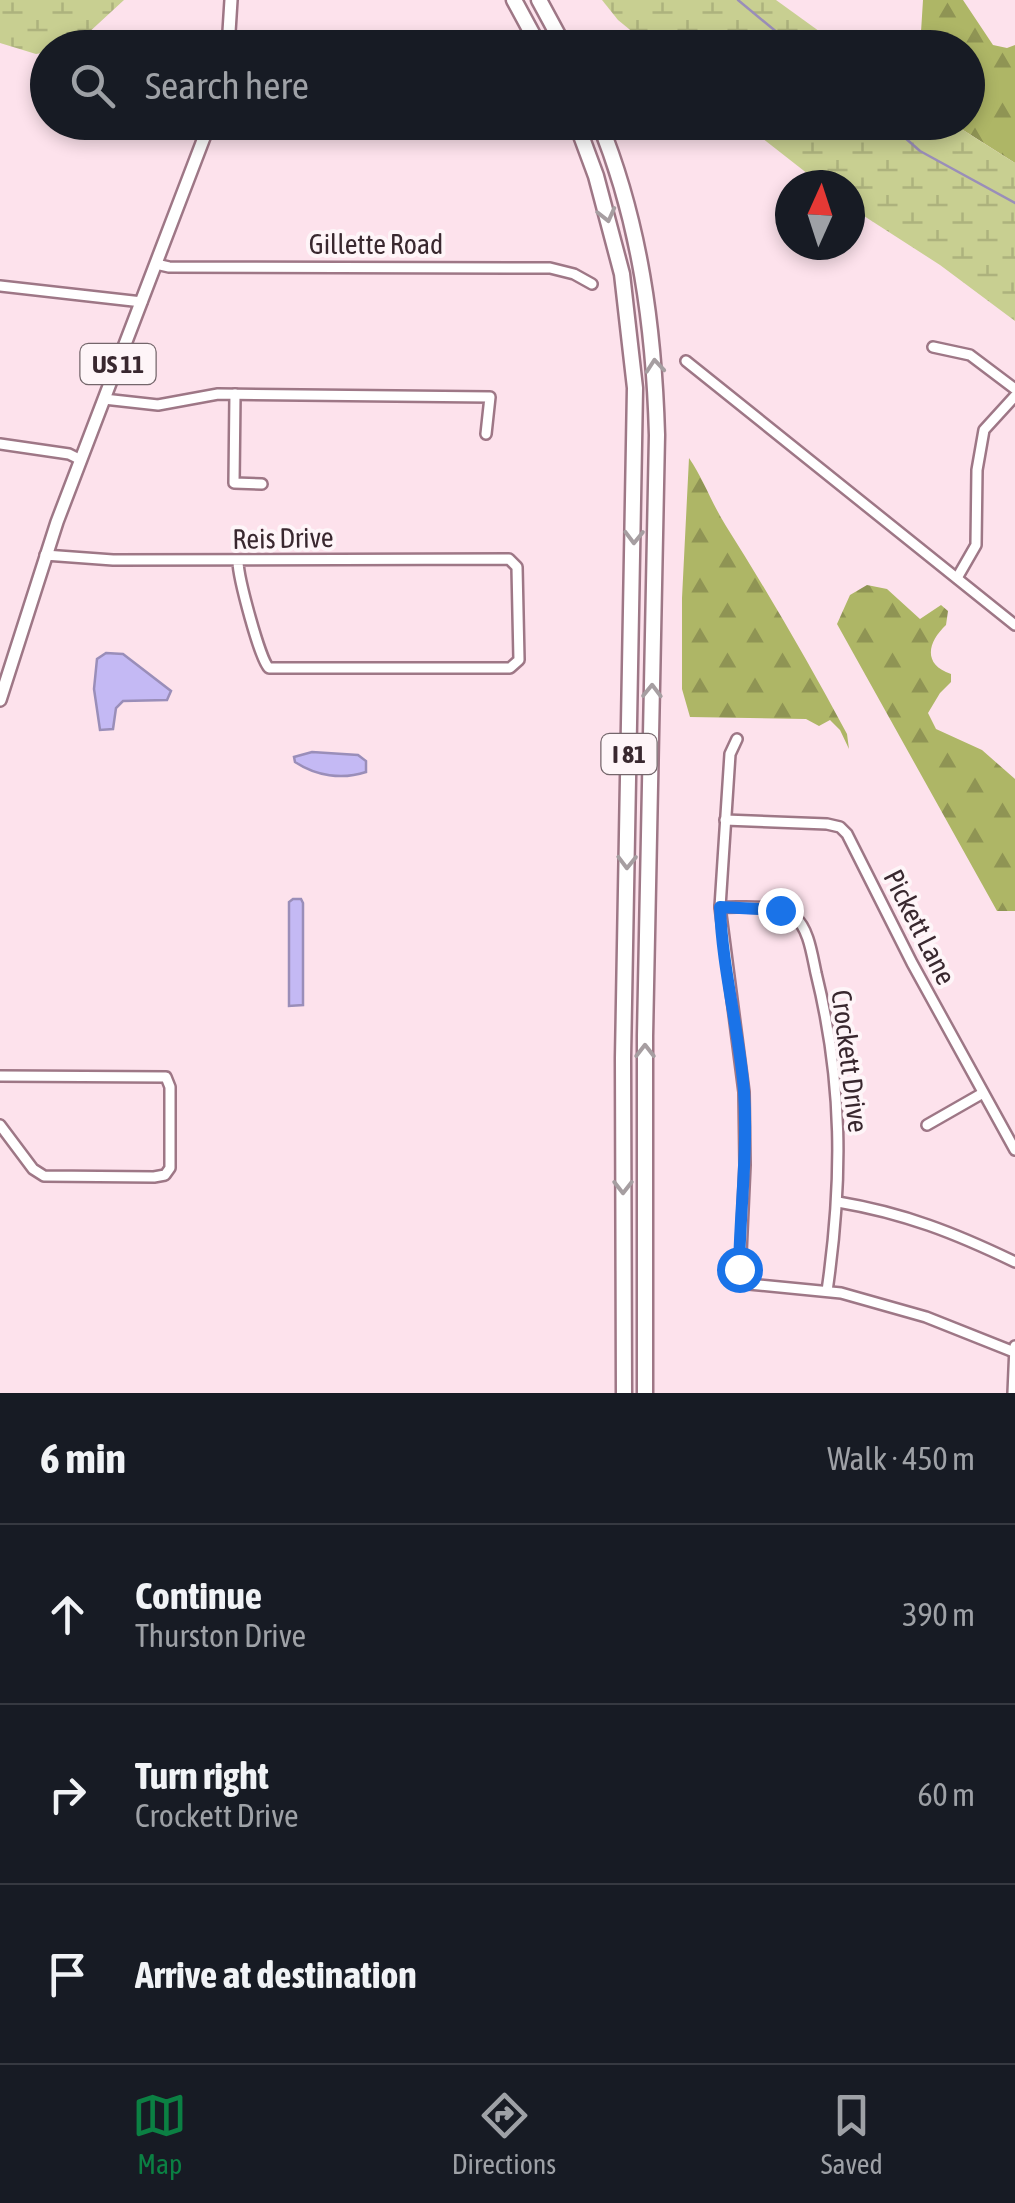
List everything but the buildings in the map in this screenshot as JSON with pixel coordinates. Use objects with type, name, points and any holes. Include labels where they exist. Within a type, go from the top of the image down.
[{"type":"highway","points":[[514,0],[530,30]]},
{"type":"highway","points":[[540,0],[555,30]]},
{"type":"highway","name":"I 81","points":[[583,140],[622,274],[635,388],[623,1058],[624,1393]]},
{"type":"highway","name":"I 81","points":[[605,140],[639,253],[656,370],[645,1036],[645,1393]]},
{"type":"main road","points":[[229,30],[230,0]]},
{"type":"main road","name":"US 11","points":[[0,700],[46,555],[203,140]]},
{"type":"street","name":"Gillette Road","points":[[156,264],[550,268],[592,284]]},
{"type":"street","points":[[0,286],[142,302]]},
{"type":"street","points":[[933,347],[970,354],[987,364],[1015,392],[988,422],[979,444],[976,545],[958,578]]},
{"type":"street","points":[[686,361],[1015,624]]},
{"type":"street","points":[[104,399],[130,405],[158,405],[235,394],[490,397],[486,434]]},
{"type":"street","points":[[235,394],[234,483],[262,484]]},
{"type":"street","points":[[0,444],[69,454],[81,460]]},
{"type":"street","name":"Reis Drive","points":[[46,555],[238,561],[505,558],[517,567],[520,650],[516,665],[264,665],[238,561]]},
{"type":"street","points":[[737,739],[730,754],[720,907],[745,1112],[741,1278],[749,1284],[827,1291],[899,1308],[1014,1349],[1012,1393]]},
{"type":"street","name":"Pickett Lane","points":[[725,820],[840,827],[1015,1150]]},
{"type":"street","name":"Crockett Drive","points":[[720,907],[788,912],[804,930],[821,994],[838,1105],[838,1202],[827,1291]]},
{"type":"street","points":[[0,1076],[160,1076],[168,1081],[170,1168],[167,1174],[154,1178],[52,1177],[33,1169],[0,1125]]},
{"type":"street","points":[[927,1125],[983,1093]]},
{"type":"street","points":[[838,1202],[914,1218],[1015,1262]]},
{"type":"green space","points":[[0,0],[124,0],[91,30],[30,30],[30,52],[0,43]]},
{"type":"green space","points":[[602,0],[776,0],[817,30],[630,30]]},
{"type":"green space","points":[[923,0],[963,0],[983,30],[921,30]]},
{"type":"green space","points":[[985,33],[993,45],[1015,45],[1015,163],[979,140],[985,140]]},
{"type":"green space","points":[[765,140],[979,140],[1015,163],[1015,321],[940,265],[865,217],[865,170],[803,170]]},
{"type":"green space","points":[[689,458],[833,707],[847,734],[849,749],[830,720],[819,726],[806,719],[690,717],[682,689]]},
{"type":"green space","points":[[867,585],[887,589],[920,619],[941,605],[948,611],[946,625],[935,638],[931,652],[935,665],[951,674],[951,682],[928,713],[936,729],[982,750],[1015,779],[1015,911],[997,911],[837,624],[850,595]]},
{"type":"shaded area","points":[[106,653],[123,654],[171,691],[167,700],[123,701],[116,708],[113,729],[100,730],[94,689],[97,659]]},
{"type":"shaded area","points":[[312,752],[358,755],[366,761],[366,772],[329,775],[295,762],[294,757]]},
{"type":"shaded area","points":[[293,899],[303,903],[303,1005],[289,1006],[289,902]]},
{"type":"waterway","points":[[738,0],[774,30]]},
{"type":"waterway","points":[[907,140],[920,151],[1015,203]]},
{"type":"route","points":[[739,1269],[745,1112],[720,907],[780,910]]}]
